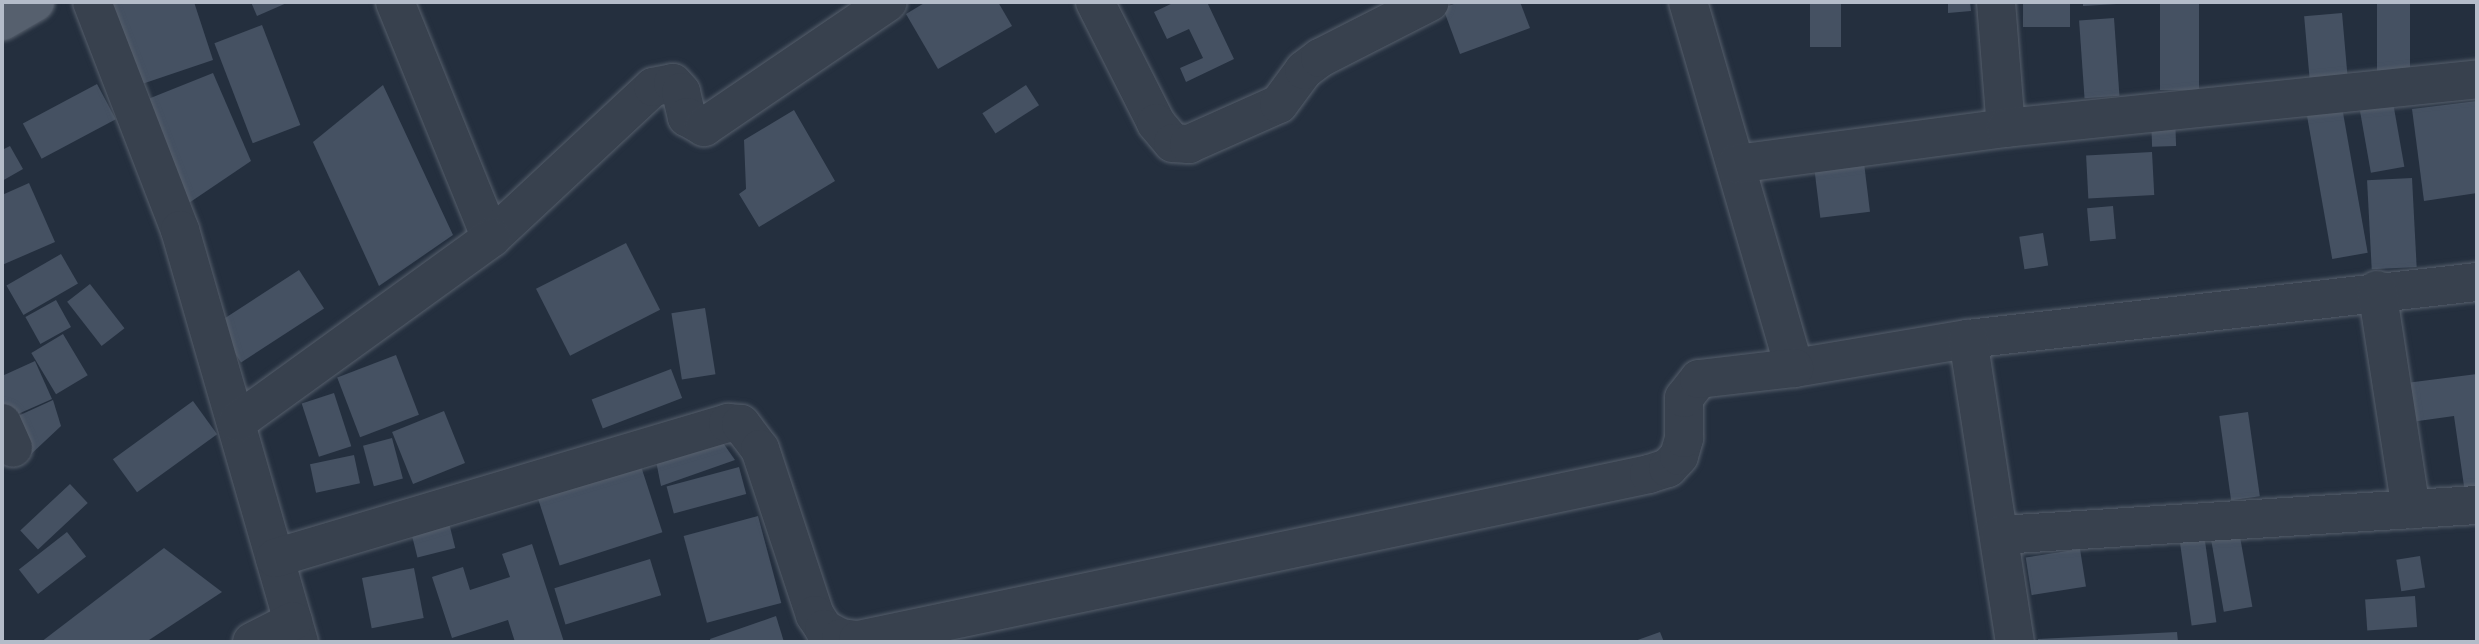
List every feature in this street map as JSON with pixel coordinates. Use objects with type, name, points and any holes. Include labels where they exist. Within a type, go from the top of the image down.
[{"type":"main road","points":[[2,22],[35,2]]},
{"type":"street","points":[[92,2],[180,230],[296,631],[252,642]]},
{"type":"street","points":[[395,2],[491,238]]},
{"type":"street","points":[[237,422],[491,238],[653,87],[673,83],[681,92],[687,117],[704,127],[888,2]]},
{"type":"street","points":[[1095,2],[1156,123],[1173,143],[1189,144],[1279,104],[1304,69],[1320,58],[1430,2]]},
{"type":"street","points":[[1688,2],[1794,368]]},
{"type":"street","points":[[1996,2],[2006,128]]},
{"type":"street","points":[[1736,164],[2006,128],[2477,79]]},
{"type":"street","points":[[275,558],[728,423],[741,424],[760,449],[815,615],[824,629],[841,638],[858,640],[1659,471],[1679,456],[1689,386],[1699,379],[1794,368],[1968,339],[2377,289],[2477,282]]},
{"type":"street","points":[[2377,289],[2411,509]]},
{"type":"street","points":[[1968,339],[2015,642]]},
{"type":"street","points":[[2000,535],[2477,505]]},
{"type":"building","points":[[108,2],[194,2],[213,60],[139,85]]},
{"type":"building","points":[[251,2],[289,2],[257,16]]},
{"type":"building","points":[[926,2],[998,2],[1012,26],[938,69],[906,14]]},
{"type":"building","points":[[1175,2],[1207,2],[1234,59],[1186,82],[1180,68],[1203,58],[1189,29],[1167,39],[1154,12]]},
{"type":"building","points":[[1459,2],[1520,2],[1530,28],[1460,54],[1443,8]]},
{"type":"building","points":[[1810,2],[1841,2],[1841,47],[1810,47]]},
{"type":"building","points":[[1948,2],[1970,2],[1971,11],[1948,13]]},
{"type":"building","points":[[2023,2],[2070,2],[2070,27],[2023,27]]},
{"type":"building","points":[[2083,2],[2117,2],[2117,4],[2083,6]]},
{"type":"building","points":[[2160,2],[2199,2],[2199,90],[2160,90]]},
{"type":"building","points":[[2377,2],[2410,2],[2410,76],[2377,76]]},
{"type":"building","points":[[2342,13],[2348,86],[2311,89],[2304,16]]},
{"type":"building","points":[[2114,18],[2119,96],[2085,98],[2079,20]]},
{"type":"building","points":[[262,25],[300,125],[253,143],[214,43]]},
{"type":"building","points":[[213,73],[251,161],[180,209],[143,101]]},
{"type":"building","points":[[97,84],[116,119],[42,159],[23,123]]},
{"type":"building","points":[[383,85],[453,235],[379,286],[313,142]]},
{"type":"building","points":[[1026,85],[1039,105],[995,133],[982,113]]},
{"type":"building","points":[[2391,91],[2404,167],[2371,173],[2358,97]]},
{"type":"building","points":[[2477,101],[2477,193],[2424,201],[2412,109]]},
{"type":"building","points":[[2342,107],[2368,253],[2332,259],[2307,113]]},
{"type":"building","points":[[794,110],[835,181],[759,227],[739,194],[746,189],[744,140]]},
{"type":"building","points":[[2175,115],[2176,146],[2152,147],[2151,116]]},
{"type":"building","points":[[10,146],[23,169],[2,181],[2,150]]},
{"type":"building","points":[[2152,152],[2154,195],[2088,198],[2086,155]]},
{"type":"building","points":[[1864,163],[1870,212],[1820,218],[1814,169]]},
{"type":"building","points":[[2412,178],[2417,267],[2372,269],[2367,180]]},
{"type":"building","points":[[29,183],[55,242],[2,265],[2,195]]},
{"type":"building","points":[[2113,206],[2116,239],[2090,241],[2087,208]]},
{"type":"building","points":[[2043,233],[2048,266],[2024,269],[2019,237]]},
{"type":"building","points":[[626,243],[660,310],[570,356],[536,289]]},
{"type":"building","points":[[61,254],[78,283],[23,315],[6,286]]},
{"type":"building","points":[[299,270],[324,309],[241,362],[216,324]]},
{"type":"building","points":[[90,284],[124,328],[102,346],[67,302]]},
{"type":"building","points":[[56,300],[71,327],[40,344],[25,317]]},
{"type":"building","points":[[705,308],[715,374],[682,379],[671,313]]},
{"type":"building","points":[[63,334],[88,375],[56,394],[31,353]]},
{"type":"building","points":[[396,355],[419,415],[360,437],[337,378]]},
{"type":"building","points":[[35,361],[52,399],[9,418],[2,402],[2,376]]},
{"type":"building","points":[[671,369],[682,398],[603,428],[592,399]]},
{"type":"building","points":[[2477,374],[2477,491],[2465,493],[2454,416],[2411,422],[2406,383]]},
{"type":"building","points":[[334,393],[351,446],[319,457],[302,404]]},
{"type":"building","points":[[53,400],[61,426],[28,457],[7,421]]},
{"type":"building","points":[[193,401],[217,434],[137,492],[113,459]]},
{"type":"building","points":[[444,411],[465,463],[413,484],[392,432]]},
{"type":"building","points":[[2248,412],[2260,496],[2231,500],[2219,416]]},
{"type":"building","points":[[392,438],[403,479],[374,486],[363,446]]},
{"type":"building","points":[[721,440],[735,460],[661,486],[656,461]]},
{"type":"building","points":[[354,455],[360,483],[316,493],[310,464]]},
{"type":"building","points":[[638,457],[662,532],[560,566],[535,490]]},
{"type":"building","points":[[739,467],[746,494],[674,513],[667,486]]},
{"type":"building","points":[[70,484],[88,503],[38,549],[20,530]]},
{"type":"building","points":[[758,516],[781,603],[707,623],[684,536]]},
{"type":"building","points":[[448,519],[455,548],[417,558],[410,528]]},
{"type":"building","points":[[2239,531],[2252,607],[2224,612],[2210,536]]},
{"type":"building","points":[[67,532],[86,556],[38,594],[19,570]]},
{"type":"building","points":[[2204,534],[2216,622],[2192,626],[2179,537]]},
{"type":"building","points":[[532,544],[564,642],[515,642],[508,620],[452,638],[432,577],[463,567],[470,590],[510,577],[502,554]]},
{"type":"building","points":[[164,548],[222,592],[146,642],[41,642]]},
{"type":"building","points":[[2080,549],[2086,587],[2032,595],[2026,558]]},
{"type":"building","points":[[2420,556],[2425,588],[2401,591],[2396,560]]},
{"type":"building","points":[[650,559],[661,595],[565,625],[554,588]]},
{"type":"building","points":[[414,568],[424,618],[372,628],[362,578]]},
{"type":"building","points":[[2415,596],[2417,627],[2367,630],[2365,599]]},
{"type":"building","points":[[776,616],[784,642],[711,642],[710,639]]},
{"type":"building","points":[[1660,632],[1664,642],[1632,642]]},
{"type":"building","points":[[2177,632],[2178,642],[2038,642],[2038,639]]}]
